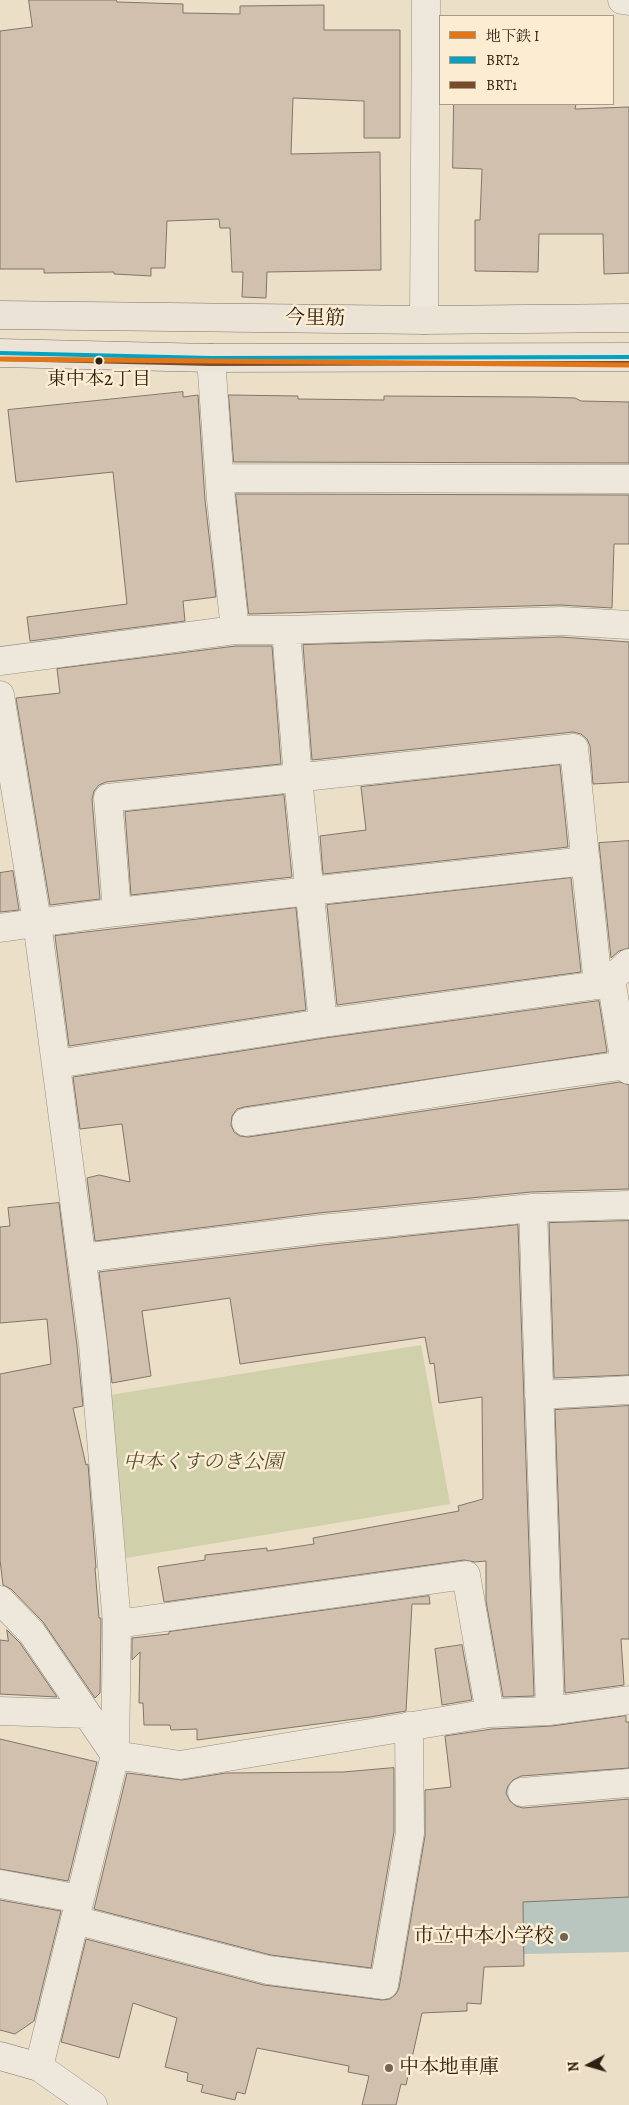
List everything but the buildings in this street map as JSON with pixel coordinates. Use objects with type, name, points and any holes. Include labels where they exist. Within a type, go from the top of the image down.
[{"type":"main road","name":"今里筋","points":[[0,315],[424,320],[629,318]]},
{"type":"main road","name":"今里筋","points":[[0,353],[211,358],[629,357]]},
{"type":"street","points":[[424,320],[426,0]]},
{"type":"street","points":[[622,0],[629,1]]},
{"type":"street","points":[[211,358],[220,478],[235,630]]},
{"type":"street","points":[[220,478],[629,479]]},
{"type":"street","points":[[0,661],[235,630],[561,621],[629,626]]},
{"type":"street","points":[[286,630],[298,778],[323,1023]]},
{"type":"street","points":[[0,695],[37,922],[93,1344],[118,1624],[115,1755],[39,2067]]},
{"type":"street","points":[[117,912],[108,798],[574,748],[586,861],[613,975],[624,1058],[629,1070]]},
{"type":"street","points":[[0,928],[117,912],[586,861]]},
{"type":"street","points":[[56,1064],[323,1023],[613,975]]},
{"type":"street","points":[[246,1122],[393,1101],[517,1079],[628,1065]]},
{"type":"street","points":[[82,1258],[321,1229],[533,1208],[629,1205]]},
{"type":"street","points":[[533,1208],[550,1711]]},
{"type":"street","points":[[539,1395],[629,1390]]},
{"type":"street","points":[[118,1624],[466,1575],[490,1713]]},
{"type":"street","points":[[0,1600],[32,1633],[115,1755],[180,1765],[490,1713],[550,1711],[629,1700]]},
{"type":"street","points":[[0,1712],[87,1714]]},
{"type":"street","points":[[0,1884],[268,1970],[384,1986],[410,1833],[409,1726]]},
{"type":"street","points":[[522,1792],[629,1783]]},
{"type":"street","points":[[0,2056],[39,2067],[93,2105]]},
{"type":"green space","name":"中本くすのき公園","points":[[421,1345],[450,1504],[126,1558],[110,1395]]},
{"type":"shaded area","points":[[629,1897],[629,1952],[524,1954],[523,1902]]},
{"type":"metro line","name":"I","points":[[0,359],[629,365]]},
{"type":"transit line","name":"BRT2","points":[[0,353],[211,358],[629,357]]},
{"type":"transit line","name":"BRT1","points":[[0,359],[211,364],[629,363]]},
{"type":"place","name":"東中本2丁目","points":[[99,361]]},
{"type":"place","name":"市立中本小学校","points":[[564,1937]]},
{"type":"place","name":"中本地車庫","points":[[389,2068]]}]
